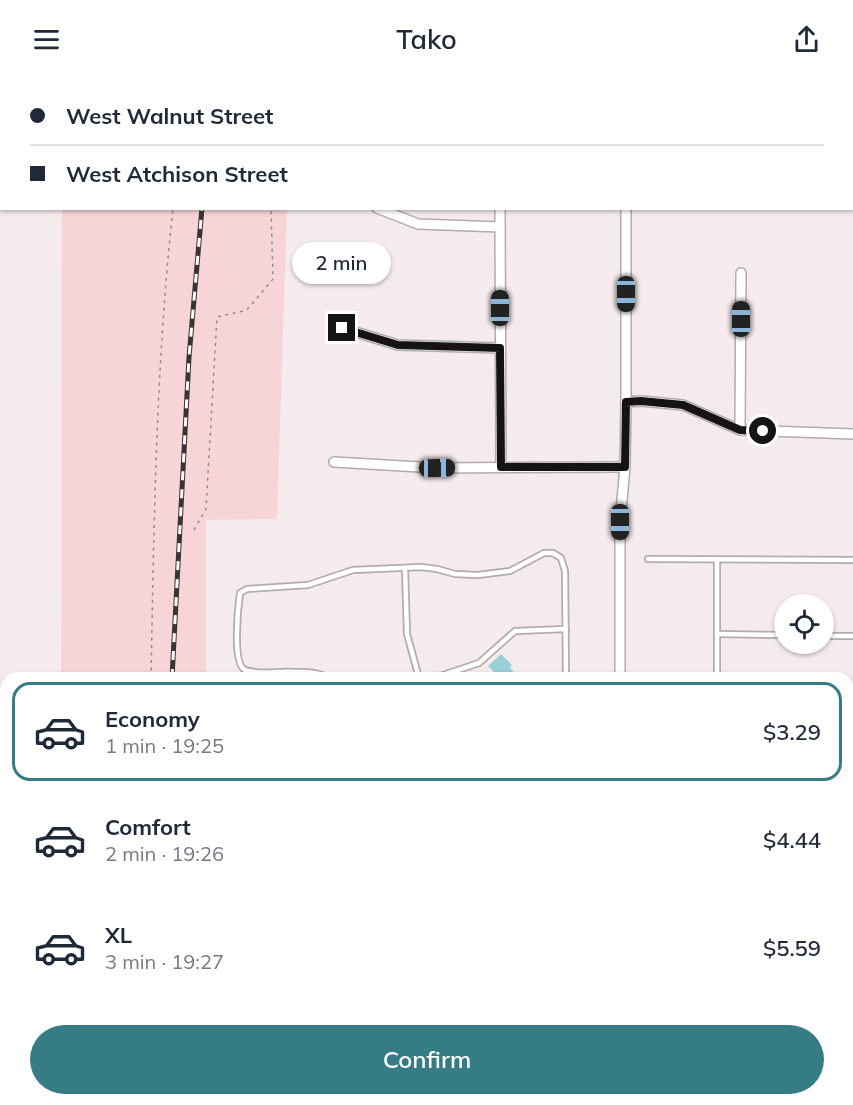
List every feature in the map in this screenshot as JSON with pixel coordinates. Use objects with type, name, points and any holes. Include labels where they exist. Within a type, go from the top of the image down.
[{"type":"street","points":[[382,210],[418,224],[500,227]]},
{"type":"street","points":[[500,210],[501,467]]},
{"type":"street","points":[[620,672],[620,522],[625,467],[626,402],[626,210]]},
{"type":"street","points":[[740,430],[741,273]]},
{"type":"street","points":[[342,328],[398,345],[500,348]]},
{"type":"street","points":[[626,402],[683,405],[740,430],[853,434]]},
{"type":"street","points":[[334,462],[437,468],[625,467]]},
{"type":"lane","points":[[309,672],[255,671],[242,667],[237,658],[237,608],[240,593],[247,590],[308,585],[353,570],[421,567],[455,574],[478,575],[510,571],[544,553],[553,553],[561,558],[565,571],[566,672]]},
{"type":"lane","points":[[648,559],[853,560]]},
{"type":"lane","points":[[717,560],[717,672]]},
{"type":"lane","points":[[405,569],[407,634],[417,672]]},
{"type":"lane","points":[[452,672],[479,663],[515,631],[566,629]]},
{"type":"lane","points":[[717,634],[774,635]]},
{"type":"lane","points":[[834,636],[853,636]]},
{"type":"path","points":[[151,672],[154,511],[164,304],[173,210]]},
{"type":"path","points":[[194,530],[206,509],[217,316],[247,310],[273,279],[271,210]]},
{"type":"shaded area","points":[[62,210],[287,210],[277,519],[206,520],[206,672],[61,672]]},
{"type":"building","points":[[501,654],[512,665],[510,667],[514,672],[494,672],[488,666]]},
{"type":"railway","points":[[172,672],[189,357],[202,210]]},
{"type":"route","points":[[342,328],[398,345],[500,348],[501,467],[625,467],[626,402],[683,405],[740,430],[763,431]]}]
